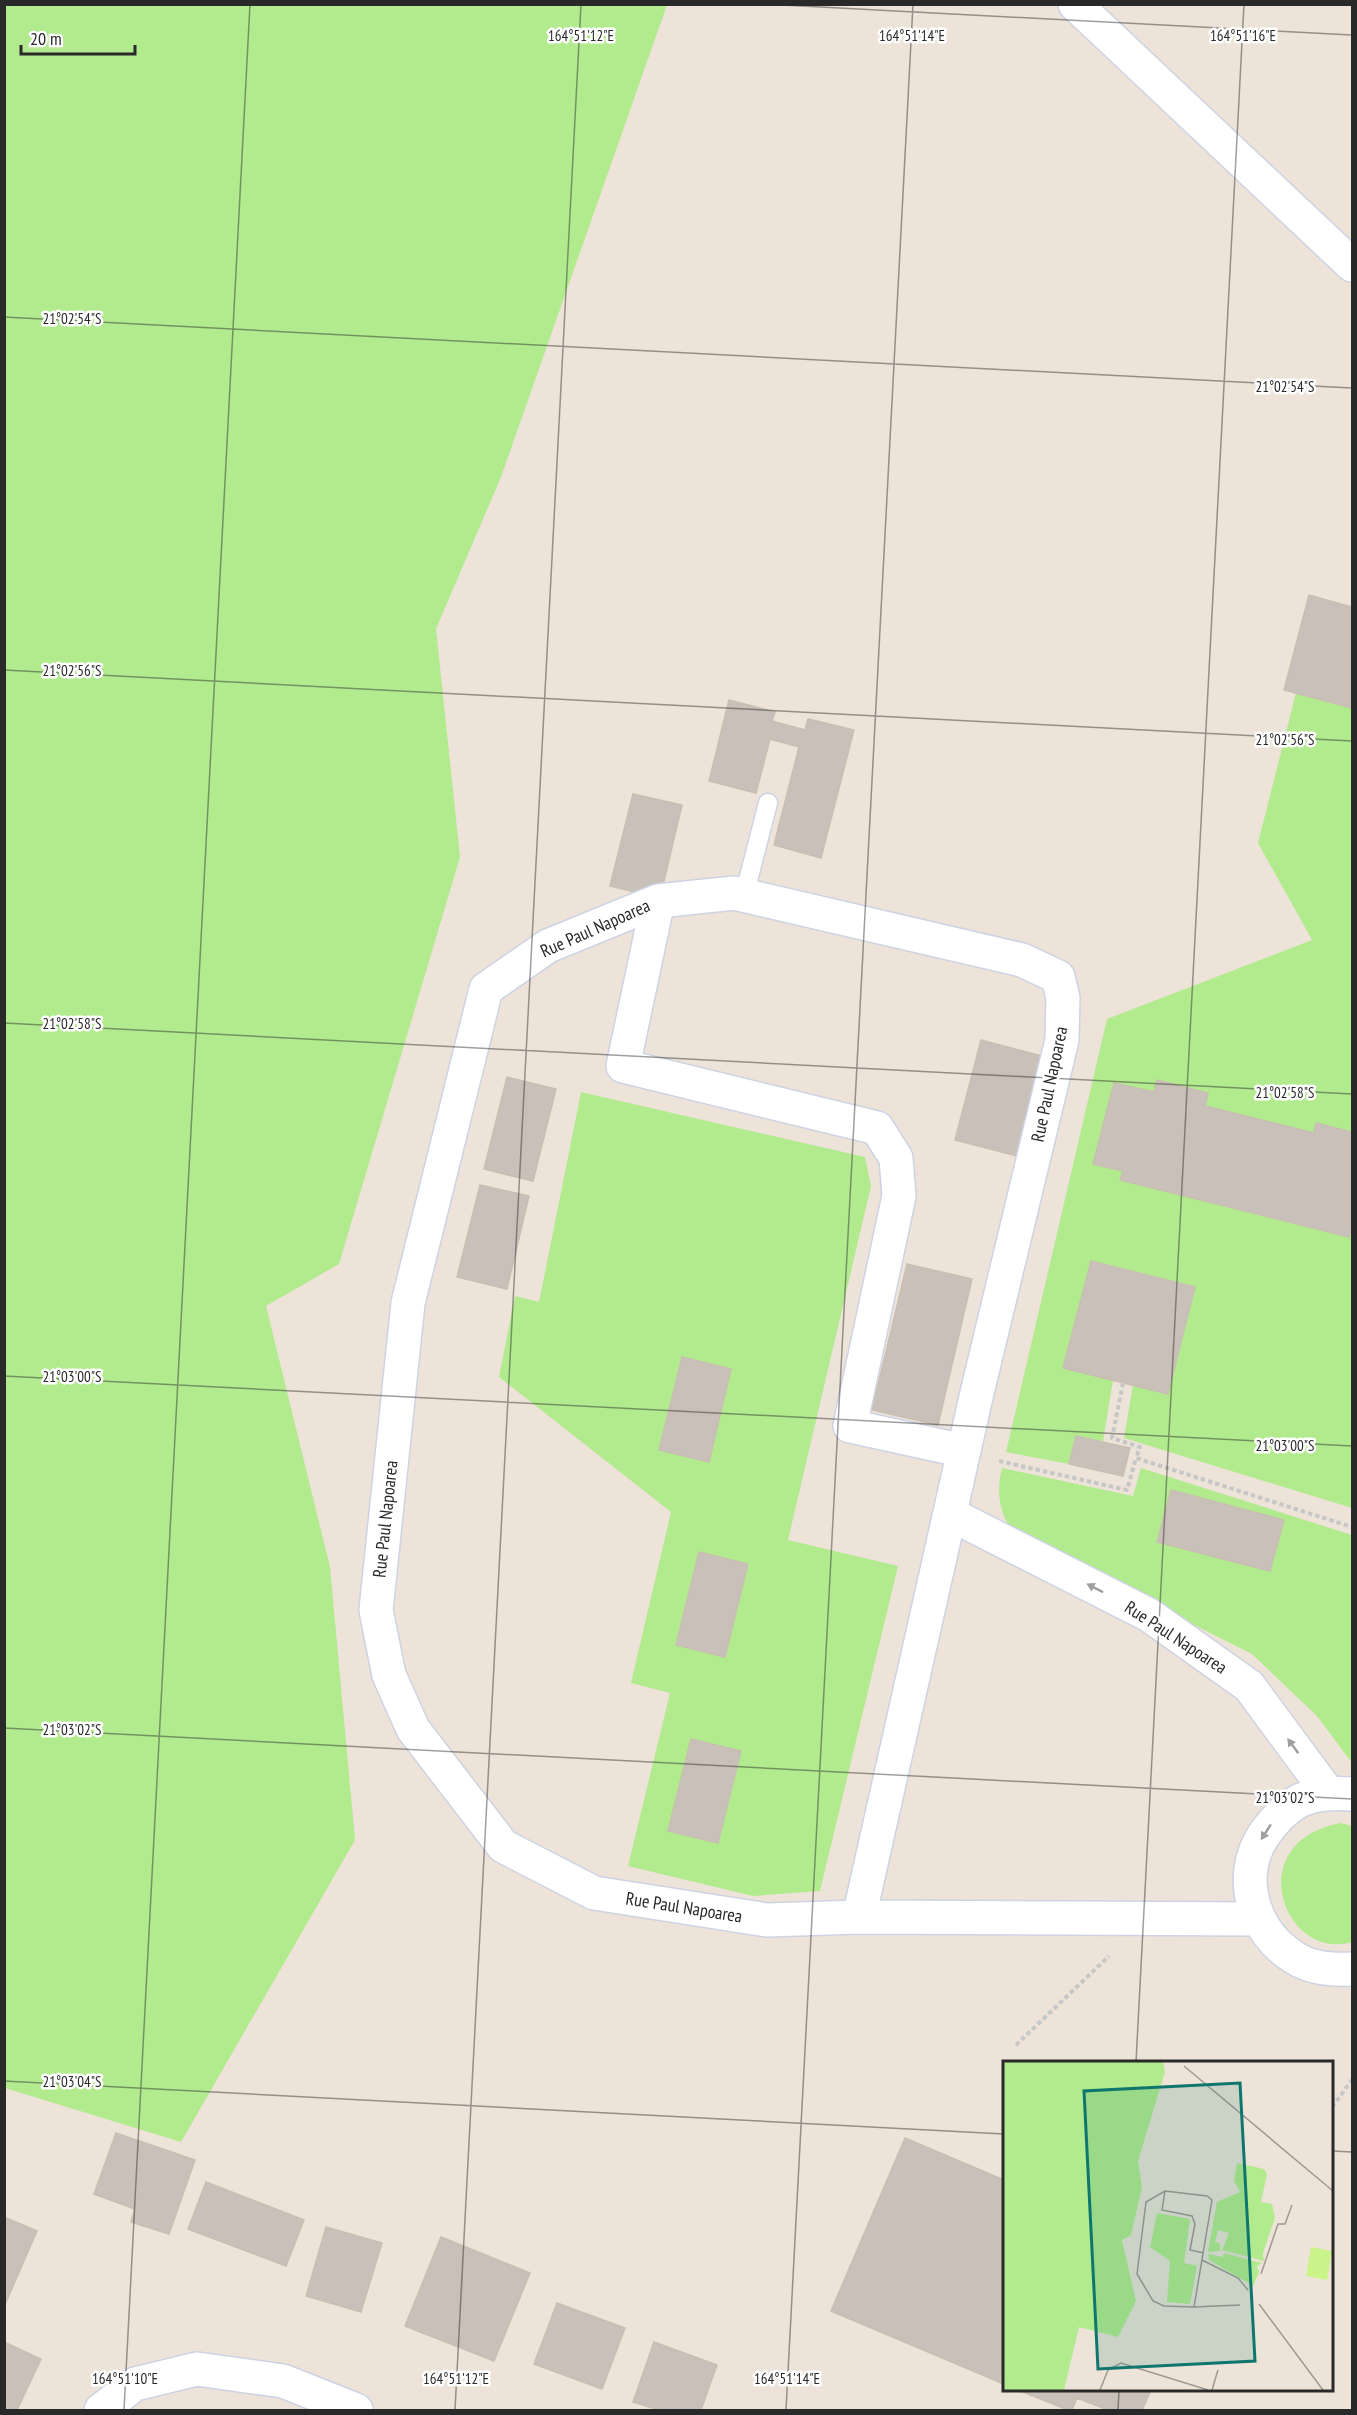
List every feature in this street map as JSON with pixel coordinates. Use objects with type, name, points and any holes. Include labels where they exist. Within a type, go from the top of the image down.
[{"type":"street","points":[[1075,4],[1353,265]]},
{"type":"street","name":"Rue Paul Napoarea","points":[[859,1917],[964,1451],[1062,1040],[1063,998],[1058,978],[1022,960],[734,893],[658,901],[548,946],[486,989],[408,1304],[376,1610],[389,1675],[413,1729],[503,1846],[594,1893],[767,1920],[859,1917],[1257,1919]]},
{"type":"street","name":"Rue Paul Napoarea","points":[[658,901],[623,1066],[877,1128],[896,1158],[899,1197],[850,1426],[964,1451]]},
{"type":"street","name":"Rue Paul Napoarea","points":[[950,1514],[1149,1615],[1250,1686],[1340,1793]]},
{"type":"street","points":[[1340,1793],[1298,1802],[1273,1821],[1257,1846],[1250,1870],[1250,1895],[1257,1919],[1274,1942],[1296,1960],[1323,1969],[1353,1969]]},
{"type":"street","points":[[101,2410],[135,2384],[197,2369],[283,2381],[356,2410]]},
{"type":"lane","points":[[744,896],[768,803]]},
{"type":"path","points":[[964,1451],[1127,1490],[1140,1447],[1112,1438],[1123,1383]]},
{"type":"path","points":[[1136,1458],[1353,1527]]},
{"type":"path","points":[[1016,2044],[1149,1918]]},
{"type":"path","points":[[1333,2106],[1353,2080]]},
{"type":"green space","points":[[4,5],[667,5],[501,477],[436,629],[460,857],[339,1264],[266,1306],[330,1567],[355,1840],[181,2142],[5,2088]]},
{"type":"green space","points":[[1296,693],[1352,708],[1352,1508],[1124,1438],[1133,1385],[1168,1394],[1195,1287],[1092,1261],[1064,1367],[1113,1380],[1103,1441],[1076,1436],[1069,1464],[1006,1452],[1107,1019],[1312,940],[1258,843]]},
{"type":"green space","points":[[581,1092],[865,1157],[871,1186],[788,1540],[898,1566],[820,1891],[753,1896],[628,1866],[670,1693],[631,1683],[671,1512],[499,1377],[515,1296],[539,1302]]},
{"type":"green space","points":[[1002,1468],[1133,1496],[1141,1468],[1352,1535],[1352,1763],[1317,1716],[1252,1654],[1015,1535],[1005,1519],[1000,1503],[999,1486]]},
{"type":"green space","points":[[1341,1823],[1352,1826],[1352,1942],[1328,1943],[1307,1934],[1292,1918],[1283,1897],[1282,1874],[1290,1852],[1310,1834]]},
{"type":"building","points":[[1309,595],[1352,607],[1352,708],[1284,690]]},
{"type":"building","points":[[729,700],[775,712],[772,721],[805,730],[808,719],[854,730],[821,858],[774,845],[799,747],[770,739],[756,793],[709,781]]},
{"type":"building","points":[[633,794],[682,805],[660,898],[610,886]]},
{"type":"building","points":[[981,1040],[1046,1057],[1021,1157],[955,1140]]},
{"type":"building","points":[[507,1077],[556,1089],[533,1181],[484,1169]]},
{"type":"building","points":[[1157,1080],[1208,1093],[1205,1106],[1314,1133],[1316,1123],[1352,1132],[1352,1224],[1349,1237],[1120,1180],[1123,1171],[1093,1164],[1114,1083],[1154,1092]]},
{"type":"building","points":[[480,1185],[529,1196],[507,1289],[457,1277]]},
{"type":"building","points":[[1091,1261],[1195,1287],[1168,1394],[1063,1368]]},
{"type":"building","points":[[907,1264],[972,1279],[938,1425],[872,1410]]},
{"type":"building","points":[[682,1357],[731,1369],[709,1462],[659,1450]]},
{"type":"building","points":[[1076,1436],[1130,1448],[1123,1476],[1069,1464]]},
{"type":"building","points":[[1171,1490],[1284,1520],[1270,1571],[1157,1542]]},
{"type":"building","points":[[699,1552],[748,1564],[725,1657],[676,1645]]},
{"type":"building","points":[[691,1739],[741,1751],[718,1843],[668,1831]]},
{"type":"building","points":[[116,2133],[195,2160],[169,2234],[131,2222],[135,2209],[94,2194]]},
{"type":"building","points":[[905,2138],[1003,2180],[1003,2384],[831,2311]]},
{"type":"building","points":[[206,2182],[304,2220],[286,2266],[188,2229]]},
{"type":"building","points":[[4,2217],[37,2231],[4,2307]]},
{"type":"building","points":[[326,2227],[382,2243],[361,2312],[306,2296]]},
{"type":"building","points":[[441,2237],[530,2273],[494,2361],[405,2326]]},
{"type":"building","points":[[557,2303],[625,2328],[602,2389],[534,2364]]},
{"type":"building","points":[[4,2342],[41,2359],[17,2410],[4,2410]]},
{"type":"building","points":[[654,2342],[717,2365],[701,2410],[659,2410],[633,2402]]},
{"type":"building","points":[[1020,2391],[1151,2391],[1142,2410],[1108,2410],[1077,2398],[1072,2410]]}]
